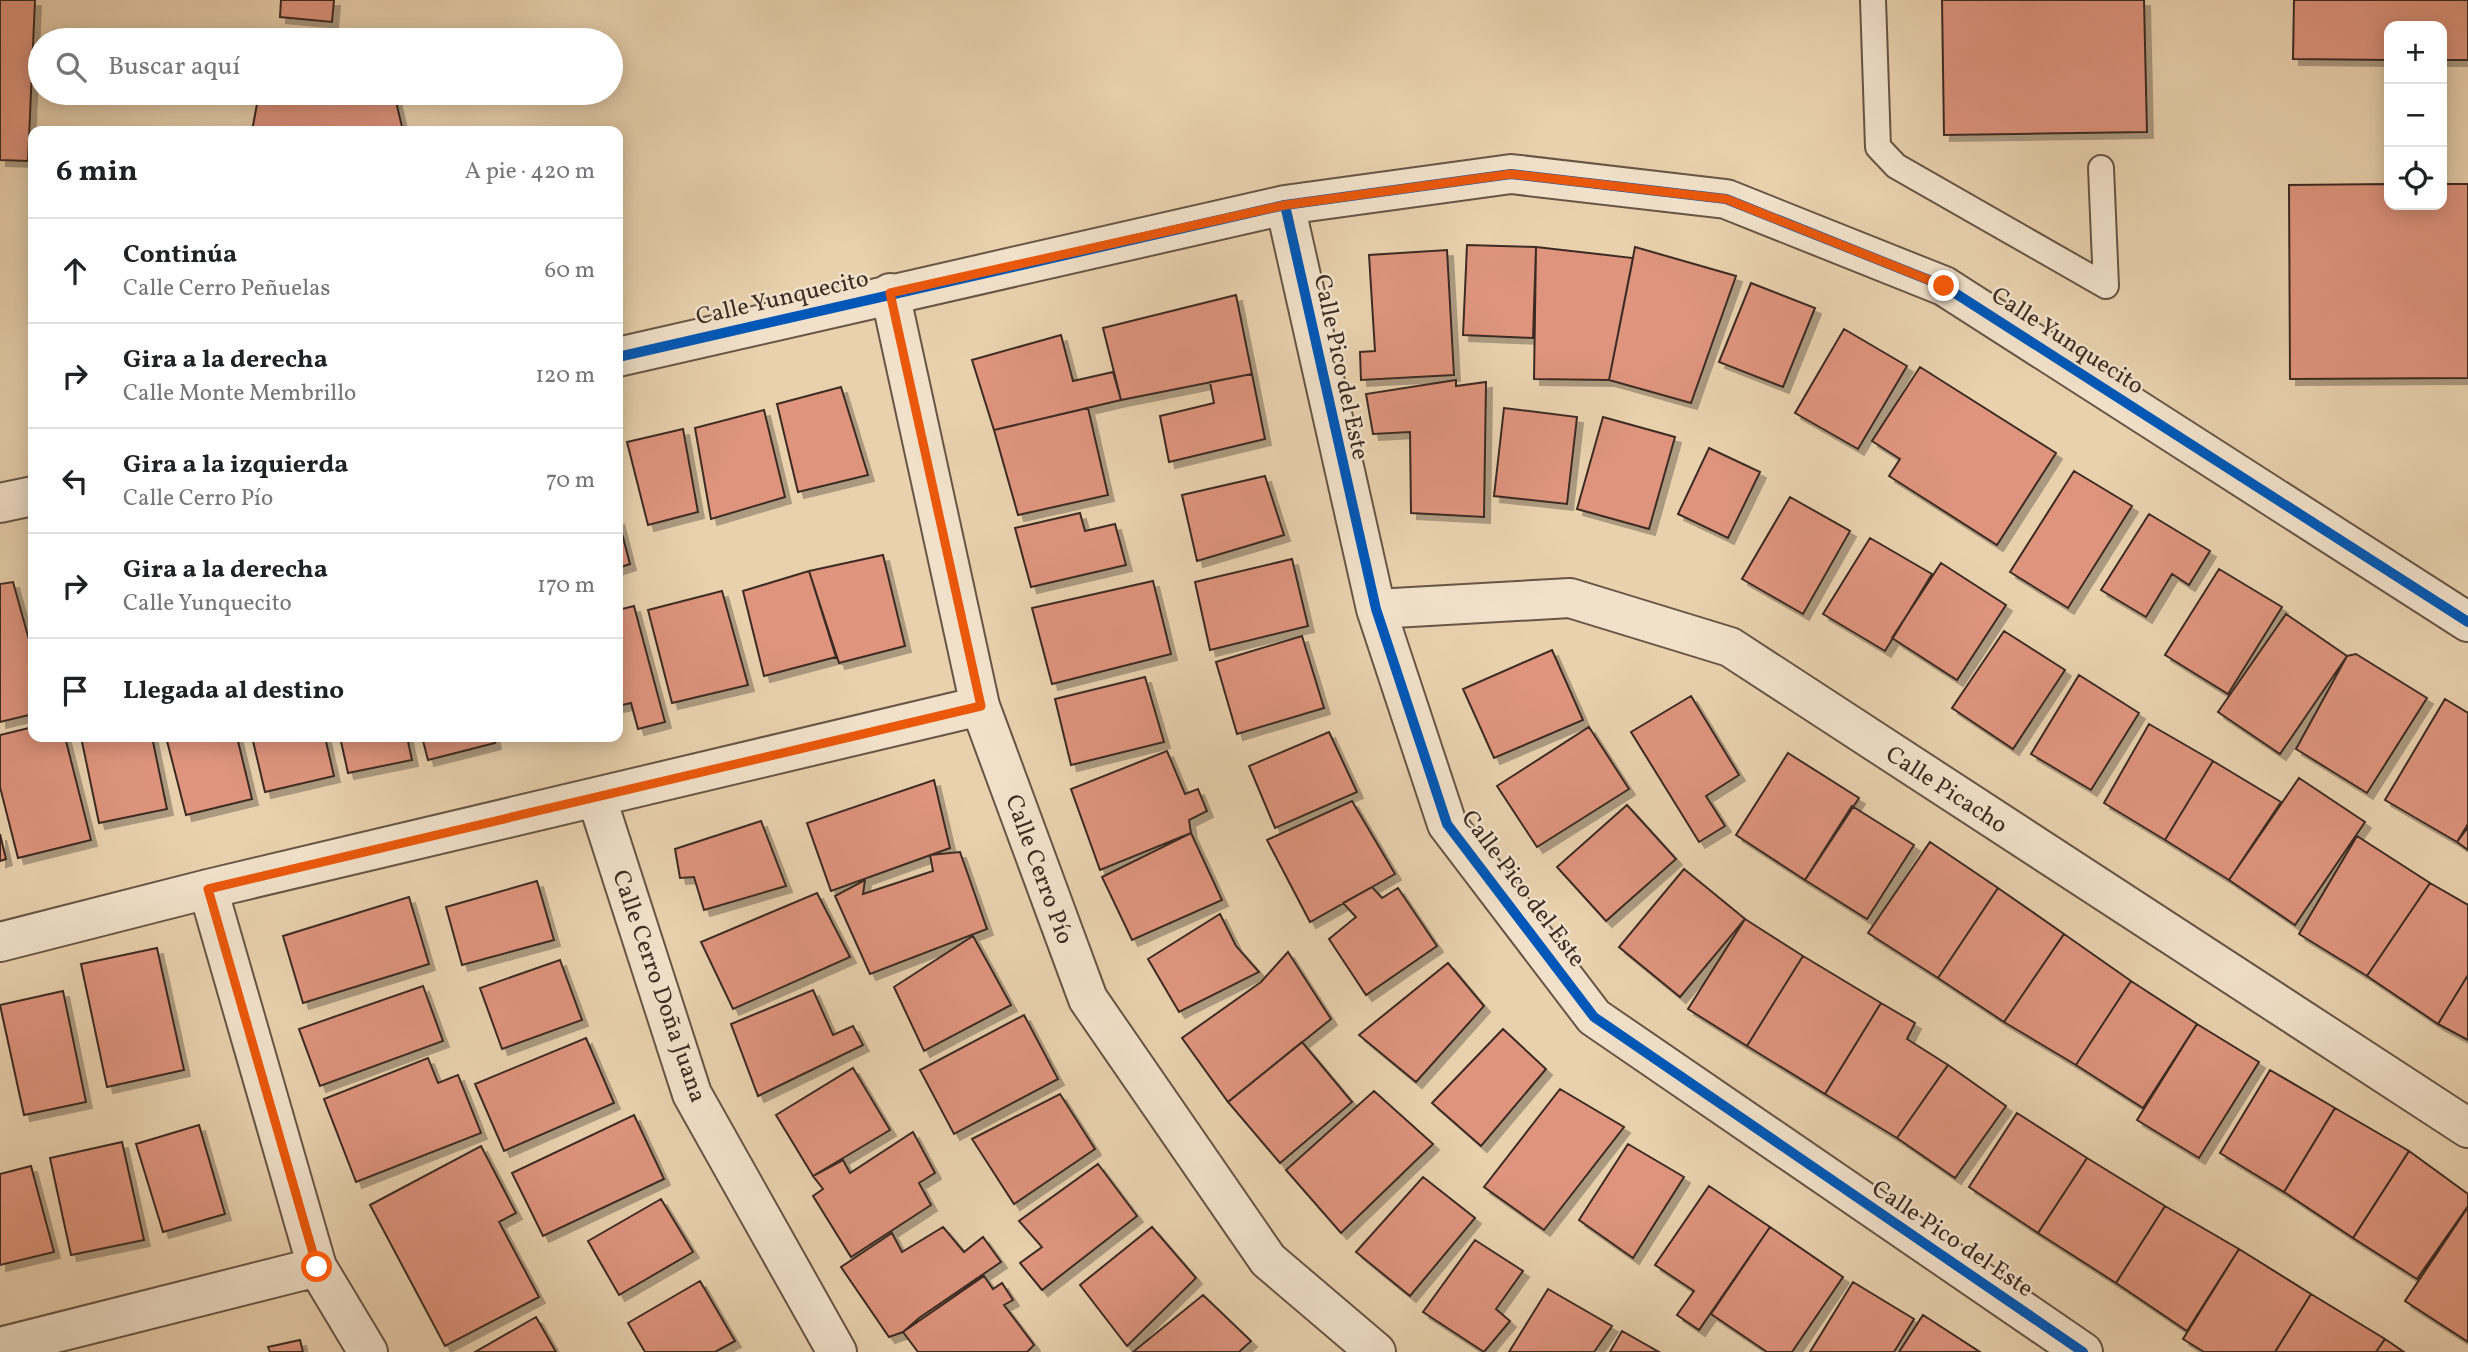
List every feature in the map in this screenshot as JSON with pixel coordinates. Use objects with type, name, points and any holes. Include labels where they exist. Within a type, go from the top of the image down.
[{"type":"street","name":"Calle Yunquecito","points":[[623,357],[890,293],[1285,205],[1511,174],[1726,199],[1944,286],[2468,622]]},
{"type":"street","name":"Calle Pico del Este","points":[[1285,205],[1376,609],[1447,824],[1594,1017],[2070,1349]]},
{"type":"street","name":"Calle Cerro Pío","points":[[890,293],[981,706],[1088,999],[1268,1260],[1376,1352]]},
{"type":"street","points":[[0,503],[28,497]]},
{"type":"street","name":"Calle Picacho","points":[[1376,609],[1570,598],[1730,647],[2468,1128]]},
{"type":"street","points":[[0,942],[208,889],[981,706]]},
{"type":"street","name":"Calle Cerro Doña Juana","points":[[597,799],[692,1094],[837,1352]]},
{"type":"street","points":[[208,889],[317,1267],[368,1352]]},
{"type":"street","points":[[0,1347],[317,1267]]},
{"type":"lane","points":[[1873,0],[1878,147],[1896,166],[2106,286],[2101,168]]},
{"type":"building","points":[[0,0],[35,0],[34,28],[28,28],[28,105],[30,105],[28,161],[0,160]]},
{"type":"building","points":[[281,0],[334,0],[332,22],[280,17]]},
{"type":"building","points":[[1942,0],[2144,0],[2147,132],[1944,135]]},
{"type":"building","points":[[2294,0],[2468,0],[2468,60],[2447,60],[2447,21],[2384,21],[2384,60],[2293,59]]},
{"type":"building","points":[[257,105],[397,105],[402,126],[253,126]]},
{"type":"building","points":[[2384,184],[2384,210],[2447,210],[2447,184],[2468,184],[2468,378],[2290,379],[2289,185]]},
{"type":"building","points":[[1467,245],[1536,247],[1533,338],[1463,335]]},
{"type":"building","points":[[1536,247],[1633,258],[1609,380],[1534,379]]},
{"type":"building","points":[[1635,247],[1736,276],[1691,403],[1609,380]]},
{"type":"building","points":[[1447,250],[1454,375],[1361,380],[1360,352],[1375,351],[1369,255]]},
{"type":"building","points":[[1751,283],[1815,308],[1783,387],[1719,362]]},
{"type":"building","points":[[1236,295],[1252,374],[1121,400],[1103,328]]},
{"type":"building","points":[[1844,329],[1907,366],[1858,449],[1795,413]]},
{"type":"building","points":[[1061,335],[1073,381],[1113,372],[1121,400],[994,430],[972,360]]},
{"type":"building","points":[[1920,367],[2056,453],[1997,545],[1889,476],[1900,459],[1872,441]]},
{"type":"building","points":[[1252,374],[1265,439],[1169,462],[1160,416],[1214,403],[1210,382]]},
{"type":"building","points":[[1456,380],[1456,386],[1486,382],[1484,517],[1411,513],[1410,432],[1373,434],[1366,394]]},
{"type":"building","points":[[841,387],[868,475],[798,492],[777,404]]},
{"type":"building","points":[[1088,408],[1108,495],[1018,515],[994,430]]},
{"type":"building","points":[[1504,408],[1577,417],[1567,504],[1494,496]]},
{"type":"building","points":[[764,410],[785,497],[711,519],[695,428]]},
{"type":"building","points":[[1603,417],[1675,437],[1649,529],[1577,509]]},
{"type":"building","points":[[683,429],[698,512],[648,525],[627,442]]},
{"type":"building","points":[[1709,448],[1760,472],[1728,538],[1678,514]]},
{"type":"building","points":[[2074,471],[2132,506],[2068,608],[2010,572]]},
{"type":"building","points":[[1265,476],[1284,535],[1197,561],[1182,495]]},
{"type":"building","points":[[1790,497],[1850,531],[1803,614],[1742,579]]},
{"type":"building","points":[[1080,513],[1085,531],[1115,524],[1126,565],[1031,587],[1015,528]]},
{"type":"building","points":[[2149,514],[2210,551],[2189,585],[2172,574],[2146,617],[2101,590]]},
{"type":"building","points":[[623,537],[630,564],[623,566]]},
{"type":"building","points":[[1870,538],[1932,574],[1885,651],[1823,614]]},
{"type":"building","points":[[883,555],[905,646],[839,663],[809,571]]},
{"type":"building","points":[[1292,559],[1308,626],[1210,650],[1195,582]]},
{"type":"building","points":[[1941,563],[2006,605],[1957,680],[1892,638]]},
{"type":"building","points":[[2219,569],[2282,607],[2228,694],[2165,655]]},
{"type":"building","points":[[809,571],[836,657],[764,676],[743,591]]},
{"type":"building","points":[[1153,581],[1171,654],[1052,684],[1032,608]]},
{"type":"building","points":[[13,582],[28,636],[28,715],[0,722],[0,584]]},
{"type":"building","points":[[722,591],[748,685],[672,703],[648,610]]},
{"type":"building","points":[[634,606],[665,722],[638,729],[631,703],[623,705],[623,609]]},
{"type":"building","points":[[2286,614],[2347,656],[2280,754],[2218,712]]},
{"type":"building","points":[[2004,631],[2065,670],[2013,749],[1952,708]]},
{"type":"building","points":[[1302,636],[1324,708],[1237,734],[1216,662]]},
{"type":"building","points":[[1552,650],[1583,720],[1494,758],[1463,689]]},
{"type":"building","points":[[2356,654],[2427,698],[2367,793],[2296,749],[2347,656]]},
{"type":"building","points":[[2079,675],[2139,713],[2091,790],[2031,754]]},
{"type":"building","points":[[1145,677],[1164,742],[1071,765],[1055,699]]},
{"type":"building","points":[[1691,696],[1739,775],[1706,796],[1725,826],[1699,842],[1631,732]]},
{"type":"building","points":[[2445,699],[2468,713],[2468,824],[2457,842],[2385,800]]},
{"type":"building","points":[[2149,724],[2213,761],[2165,840],[2104,803]]},
{"type":"building","points":[[1589,727],[1629,789],[1537,847],[1497,786]]},
{"type":"building","points":[[28,728],[28,742],[66,742],[91,840],[18,858],[0,787],[0,735]]},
{"type":"building","points":[[1329,732],[1357,792],[1275,828],[1249,766]]},
{"type":"building","points":[[82,742],[153,742],[167,809],[99,823]]},
{"type":"building","points":[[167,742],[238,742],[252,799],[186,815]]},
{"type":"building","points":[[253,742],[326,742],[334,776],[265,792]]},
{"type":"building","points":[[341,742],[408,742],[412,760],[348,773]]},
{"type":"building","points":[[423,742],[495,742],[495,743],[428,760]]},
{"type":"building","points":[[1167,751],[1185,794],[1198,789],[1207,811],[1189,820],[1191,833],[1100,870],[1071,789]]},
{"type":"building","points":[[1788,753],[1859,798],[1805,880],[1736,835]]},
{"type":"building","points":[[2213,761],[2281,802],[2229,880],[2165,840]]},
{"type":"building","points":[[2299,778],[2365,822],[2295,925],[2229,880]]},
{"type":"building","points":[[934,780],[950,848],[831,891],[807,823]]},
{"type":"building","points":[[1352,801],[1395,874],[1310,922],[1267,840]]},
{"type":"building","points":[[1627,805],[1676,859],[1606,921],[1557,867]]},
{"type":"building","points":[[1852,806],[1914,845],[1867,919],[1805,880]]},
{"type":"building","points":[[761,821],[786,886],[704,910],[694,877],[680,878],[675,849]]},
{"type":"building","points":[[2468,827],[2468,850],[2457,842]]},
{"type":"building","points":[[1191,833],[1222,900],[1132,940],[1102,877]]},
{"type":"building","points":[[0,834],[6,859],[0,861]]},
{"type":"building","points":[[2357,836],[2430,883],[2367,976],[2299,934]]},
{"type":"building","points":[[1930,842],[1998,888],[1938,978],[1868,933]]},
{"type":"building","points":[[960,852],[987,929],[870,974],[835,896],[865,880],[863,894],[933,871],[930,855]]},
{"type":"building","points":[[1684,869],[1745,919],[1680,997],[1619,947]]},
{"type":"building","points":[[537,881],[554,940],[462,965],[446,907]]},
{"type":"building","points":[[2430,883],[2468,905],[2468,975],[2438,1024],[2367,976]]},
{"type":"building","points":[[1372,887],[1382,898],[1398,888],[1437,946],[1366,995],[1329,939],[1356,917],[1343,903]]},
{"type":"building","points":[[1998,888],[2064,934],[2004,1022],[1938,978]]},
{"type":"building","points":[[817,893],[850,957],[733,1009],[701,942]]},
{"type":"building","points":[[409,897],[429,964],[303,1003],[283,936]]},
{"type":"building","points":[[1220,914],[1236,946],[1259,972],[1179,1012],[1148,959]]},
{"type":"building","points":[[1745,919],[1803,956],[1747,1046],[1688,1009]]},
{"type":"building","points":[[2064,934],[2131,981],[2076,1065],[2004,1022]]},
{"type":"building","points":[[973,936],[1011,1005],[924,1051],[894,987]]},
{"type":"building","points":[[157,948],[184,1070],[107,1087],[81,964]]},
{"type":"building","points":[[1288,952],[1331,1019],[1228,1102],[1182,1038],[1261,982]]},
{"type":"building","points":[[1803,956],[1881,1003],[1825,1094],[1747,1046]]},
{"type":"building","points":[[560,960],[582,1020],[502,1049],[480,988]]},
{"type":"building","points":[[1448,963],[1484,1006],[1416,1082],[1359,1035]]},
{"type":"building","points":[[2468,975],[2468,1040],[2438,1024]]},
{"type":"building","points":[[2131,981],[2197,1024],[2143,1108],[2076,1065]]},
{"type":"building","points":[[423,986],[443,1041],[320,1086],[299,1029]]},
{"type":"building","points":[[813,990],[833,1035],[853,1026],[863,1045],[758,1096],[731,1024]]},
{"type":"building","points":[[63,991],[86,1102],[24,1115],[0,1005]]},
{"type":"building","points":[[1881,1003],[1915,1023],[1907,1039],[1948,1065],[1897,1138],[1825,1094]]},
{"type":"building","points":[[1024,1015],[1058,1079],[954,1134],[920,1070]]},
{"type":"building","points":[[2197,1024],[2259,1062],[2199,1158],[2137,1120]]},
{"type":"building","points":[[1503,1029],[1546,1069],[1481,1146],[1432,1103]]},
{"type":"building","points":[[586,1038],[614,1103],[504,1151],[475,1084]]},
{"type":"building","points":[[1302,1042],[1352,1102],[1280,1163],[1228,1102]]},
{"type":"building","points":[[428,1058],[438,1083],[458,1075],[481,1133],[356,1182],[324,1099]]},
{"type":"building","points":[[1948,1065],[2006,1106],[1955,1178],[1897,1138]]},
{"type":"building","points":[[853,1068],[890,1130],[813,1176],[776,1115]]},
{"type":"building","points":[[2270,1070],[2335,1108],[2284,1192],[2220,1153]]},
{"type":"building","points":[[1560,1089],[1624,1127],[1544,1230],[1484,1187]]},
{"type":"building","points":[[1374,1091],[1433,1144],[1341,1233],[1286,1170]]},
{"type":"building","points":[[1060,1094],[1095,1149],[1014,1204],[972,1139]]},
{"type":"building","points":[[2335,1108],[2409,1151],[2353,1238],[2284,1192]]},
{"type":"building","points":[[2017,1113],[2087,1158],[2038,1233],[1969,1187]]},
{"type":"building","points":[[634,1115],[664,1179],[543,1236],[512,1173]]},
{"type":"building","points":[[199,1125],[225,1214],[163,1232],[136,1144]]},
{"type":"building","points":[[913,1132],[935,1173],[919,1183],[931,1205],[851,1257],[813,1196],[823,1189],[813,1176],[843,1160],[850,1173]]},
{"type":"building","points":[[122,1142],[144,1240],[71,1255],[50,1158]]},
{"type":"building","points":[[1628,1144],[1684,1177],[1633,1258],[1579,1220]]},
{"type":"building","points":[[481,1146],[516,1213],[499,1222],[539,1297],[445,1346],[370,1205]]},
{"type":"building","points":[[2409,1151],[2468,1194],[2468,1206],[2417,1279],[2353,1238]]},
{"type":"building","points":[[2087,1158],[2165,1206],[2116,1283],[2038,1233]]},
{"type":"building","points":[[1098,1164],[1137,1216],[1042,1290],[1020,1263],[1042,1247],[1019,1221]]},
{"type":"building","points":[[31,1166],[54,1252],[0,1265],[0,1174]]},
{"type":"building","points":[[1423,1177],[1475,1218],[1410,1296],[1356,1252]]},
{"type":"building","points":[[1709,1186],[1770,1227],[1699,1330],[1677,1315],[1694,1291],[1655,1265]]},
{"type":"building","points":[[661,1199],[693,1252],[619,1295],[588,1241]]},
{"type":"building","points":[[2165,1206],[2239,1249],[2187,1331],[2116,1283]]},
{"type":"building","points":[[2468,1207],[2468,1342],[2405,1301]]},
{"type":"building","points":[[943,1227],[964,1252],[983,1237],[1001,1262],[903,1332],[889,1337],[841,1267],[892,1233],[902,1252]]},
{"type":"building","points":[[1152,1227],[1196,1278],[1127,1346],[1080,1285]]},
{"type":"building","points":[[1770,1227],[1843,1277],[1792,1352],[1767,1352],[1711,1314]]},
{"type":"building","points":[[1475,1240],[1523,1271],[1496,1309],[1510,1321],[1484,1352],[1423,1312]]},
{"type":"building","points":[[2239,1249],[2311,1294],[2275,1352],[2204,1352],[2183,1339]]},
{"type":"building","points":[[984,1276],[993,1289],[1002,1283],[1013,1300],[1004,1305],[1034,1345],[1027,1352],[918,1352],[903,1332]]},
{"type":"building","points":[[700,1281],[735,1341],[715,1352],[645,1352],[628,1323]]},
{"type":"building","points":[[1853,1282],[1914,1319],[1894,1352],[1810,1352]]},
{"type":"building","points":[[1548,1289],[1612,1326],[1594,1352],[1509,1352]]},
{"type":"building","points":[[2311,1294],[2385,1339],[2376,1352],[2275,1352]]},
{"type":"building","points":[[1203,1295],[1251,1341],[1239,1352],[1133,1352]]},
{"type":"building","points":[[1923,1315],[1980,1352],[1899,1352]]},
{"type":"building","points":[[536,1317],[556,1352],[475,1352]]},
{"type":"building","points":[[1622,1331],[1659,1352],[1610,1352]]},
{"type":"building","points":[[2385,1339],[2404,1352],[2376,1352]]},
{"type":"building","points":[[300,1340],[303,1352],[270,1352],[268,1347]]},
{"type":"cycle path","points":[[623,356],[1285,205],[1511,174],[1726,199],[1944,286],[2468,622]]},
{"type":"cycle path","points":[[1285,205],[1376,609],[1447,824],[1594,1017],[2083,1352]]},
{"type":"route","points":[[317,1267],[208,889],[981,706],[890,293],[1285,205],[1511,174],[1726,199],[1944,286]]}]
